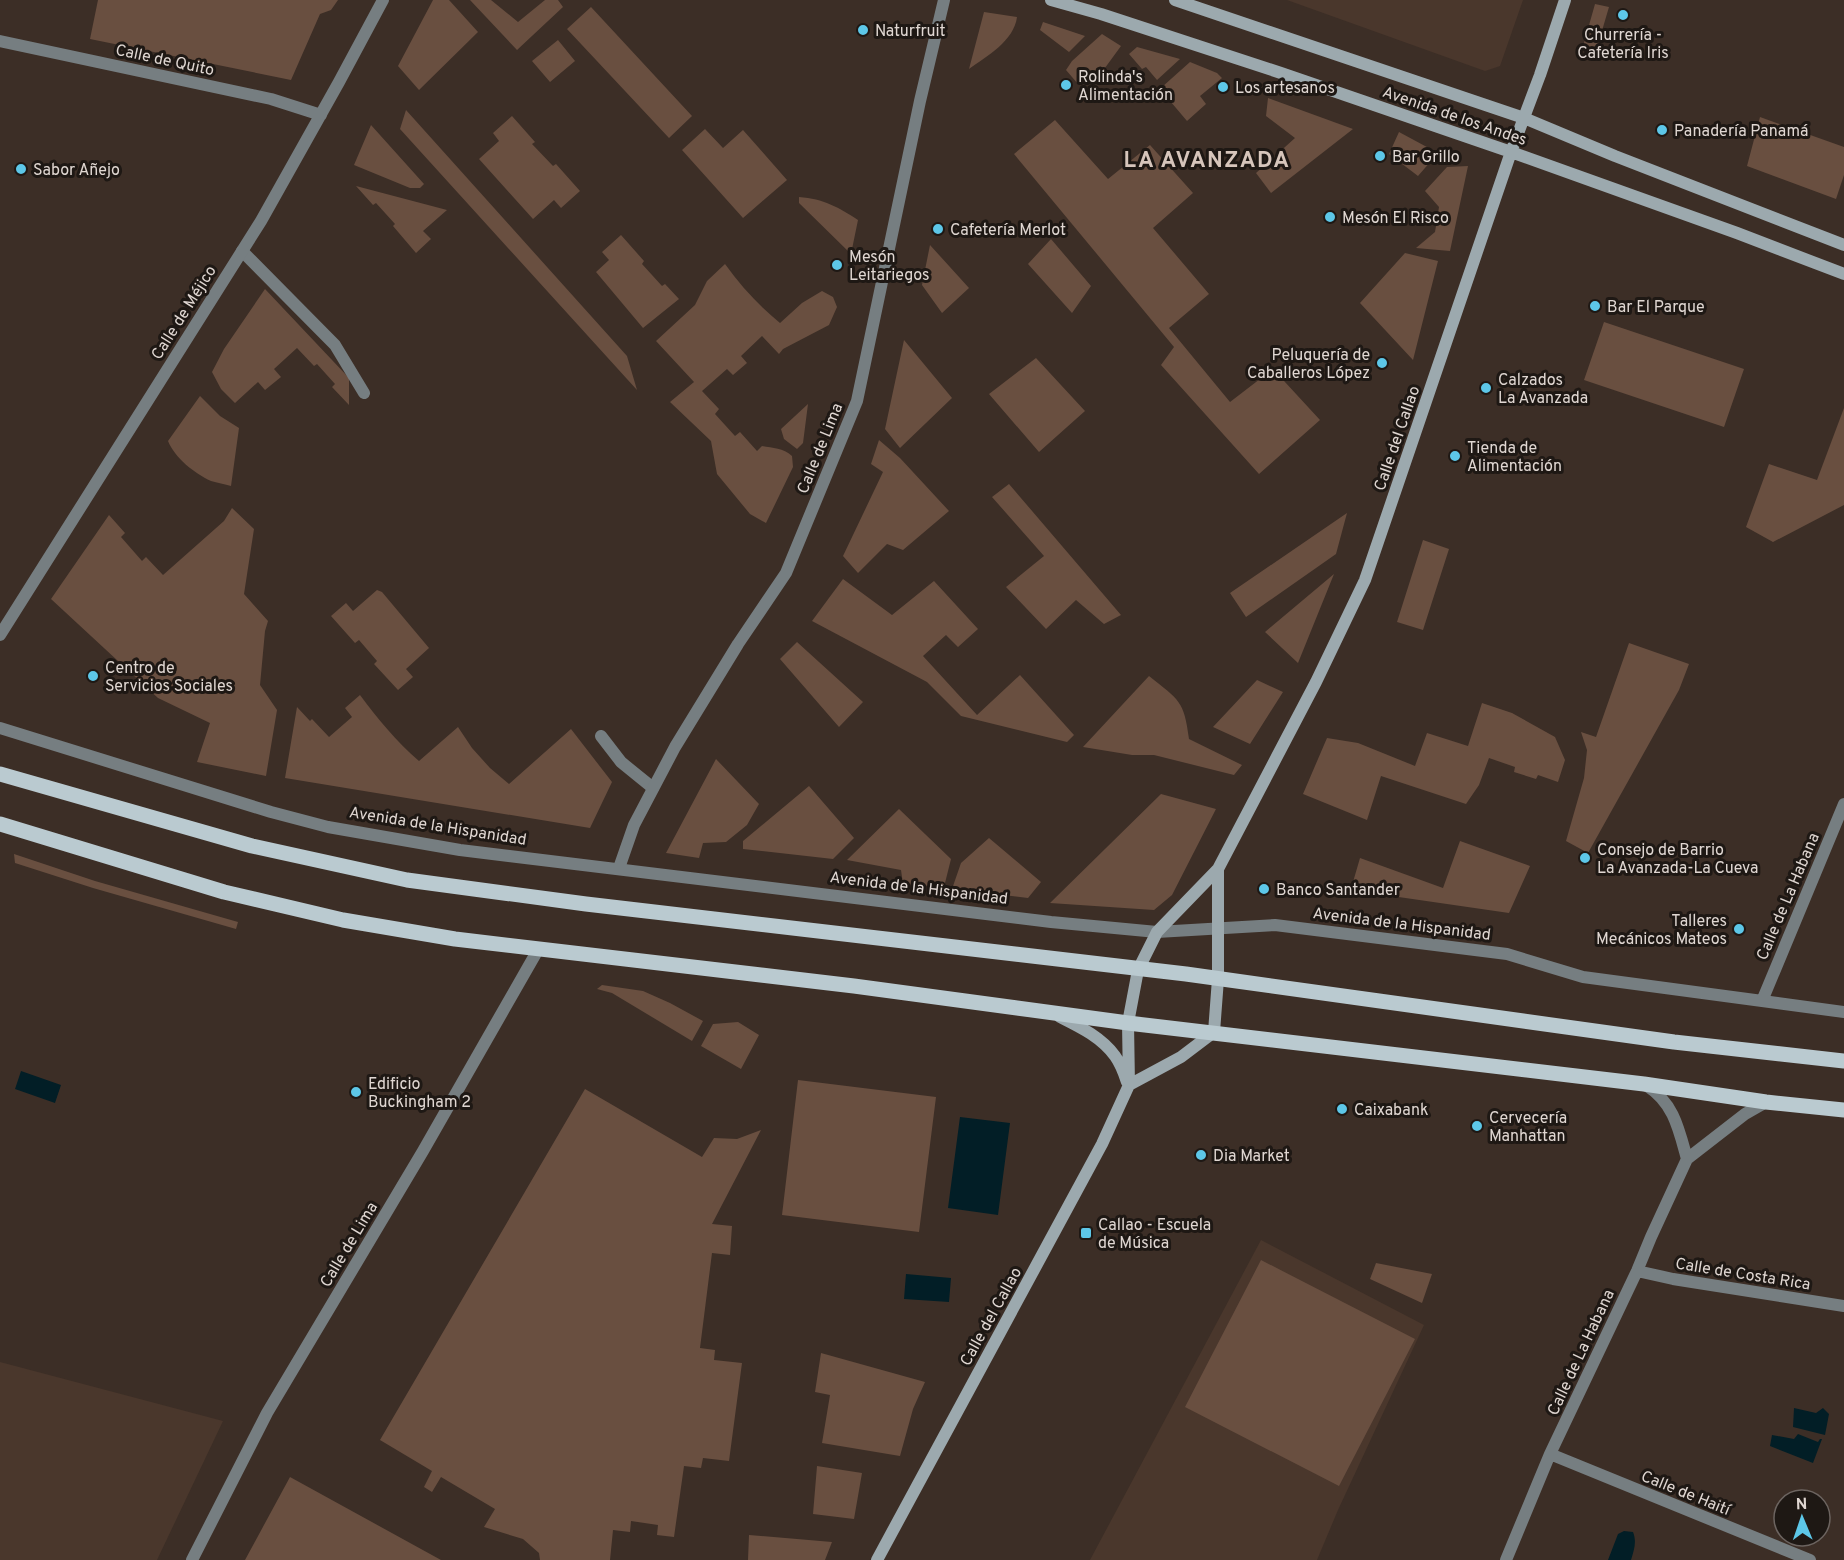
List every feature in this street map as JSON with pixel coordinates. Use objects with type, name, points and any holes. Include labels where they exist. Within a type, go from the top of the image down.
[{"type":"main road","points":[[0,774],[252,846],[407,880],[1218,979],[1674,1042],[1844,1061]]},
{"type":"main road","points":[[0,824],[224,892],[343,920],[455,939],[854,986],[1128,1023],[1844,1110]]},
{"type":"street","name":"Calle de Méjico","points":[[0,635],[261,221],[383,0]]},
{"type":"street","name":"Calle de Lima","points":[[619,868],[634,825],[675,747],[786,573],[857,401],[920,101],[944,0]]},
{"type":"street","name":"Avenida de los Andes","points":[[1051,0],[1213,51],[1511,152],[1844,274]]},
{"type":"street","name":"Avenida de los Andes","points":[[1175,0],[1524,118],[1844,245]]},
{"type":"street","name":"Calle del Callao","points":[[877,1560],[1102,1144],[1129,1085],[1128,1023],[1138,970],[1156,932],[1218,869],[1316,682],[1365,580],[1565,0]]},
{"type":"street","name":"Calle de Quito","points":[[0,41],[271,99],[321,115]]},
{"type":"street","points":[[242,251],[335,345],[364,393]]},
{"type":"street","name":"Avenida de la Hispanidad","points":[[0,728],[271,812],[328,826],[460,850],[1051,922],[1156,932],[1275,925],[1508,954],[1583,977],[1844,1012]]},
{"type":"street","points":[[601,736],[621,762],[653,788]]},
{"type":"street","name":"Calle de La Habana","points":[[1762,1001],[1844,804]]},
{"type":"street","name":"Calle del Callao","points":[[1214,1032],[1218,979],[1218,869]]},
{"type":"street","name":"Calle de Lima","points":[[192,1560],[267,1413],[423,1151],[539,948]]},
{"type":"street","points":[[1052,1012],[1089,1031],[1107,1047],[1116,1056],[1129,1085],[1181,1057],[1214,1032]]},
{"type":"street","points":[[1644,1084],[1659,1093],[1672,1112],[1687,1159]]},
{"type":"street","name":"Calle de La Habana","points":[[1506,1560],[1550,1454],[1637,1271],[1687,1159],[1745,1114],[1766,1102]]},
{"type":"street","name":"Calle de Costa Rica","points":[[1637,1271],[1673,1279],[1844,1306]]},
{"type":"street","name":"Calle de Haití","points":[[1550,1454],[1810,1560]]},
{"type":"shaded area","points":[[98,0],[338,0],[331,10],[320,14],[291,80],[90,39]]},
{"type":"shaded area","points":[[433,0],[449,0],[478,32],[419,90],[398,66]]},
{"type":"shaded area","points":[[470,0],[491,0],[518,22],[545,0],[558,0],[563,7],[517,50]]},
{"type":"shaded area","points":[[1287,0],[1523,0],[1500,66],[1485,71]]},
{"type":"shaded area","points":[[1595,4],[1609,7],[1596,51],[1582,50]]},
{"type":"shaded area","points":[[591,7],[692,116],[669,138],[567,29]]},
{"type":"shaded area","points":[[984,12],[1017,17],[1015,26],[1005,41],[969,69]]},
{"type":"shaded area","points":[[1043,22],[1085,36],[1069,52],[1040,30]]},
{"type":"shaded area","points":[[1102,34],[1121,46],[1102,72],[1078,84],[1066,70],[1072,61]]},
{"type":"shaded area","points":[[558,40],[575,61],[550,82],[532,61]]},
{"type":"shaded area","points":[[1137,47],[1180,59],[1157,80],[1146,67],[1142,69],[1129,54]]},
{"type":"shaded area","points":[[1190,62],[1217,73],[1222,78],[1200,96],[1206,104],[1187,121],[1165,95],[1167,93],[1162,87]]},
{"type":"shaded area","points":[[1268,98],[1353,129],[1271,193],[1256,173],[1295,138],[1266,116]]},
{"type":"shaded area","points":[[406,110],[627,356],[637,390],[400,129]]},
{"type":"shaded area","points":[[512,116],[535,142],[532,144],[553,166],[556,164],[580,191],[561,208],[554,200],[533,219],[479,159],[499,141],[493,133]]},
{"type":"shaded area","points":[[1760,117],[1844,147],[1844,175],[1836,199],[1747,166]]},
{"type":"shaded area","points":[[1055,120],[1108,179],[1150,145],[1193,193],[1153,228],[1209,294],[1169,328],[1230,402],[1273,369],[1320,420],[1259,474],[1161,365],[1174,347],[1014,154]]},
{"type":"shaded area","points":[[371,125],[424,184],[420,188],[410,188],[354,165]]},
{"type":"shaded area","points":[[705,129],[723,148],[743,130],[787,180],[743,218],[682,150]]},
{"type":"shaded area","points":[[1399,132],[1438,153],[1418,176],[1389,154]]},
{"type":"shaded area","points":[[1468,166],[1450,251],[1416,248],[1435,232],[1439,207],[1425,191],[1447,167]]},
{"type":"shaded area","points":[[356,186],[447,210],[423,231],[431,239],[416,253],[393,226],[395,224]]},
{"type":"shaded area","points":[[799,197],[830,204],[858,220],[851,254],[799,203]]},
{"type":"shaded area","points":[[621,235],[644,261],[642,264],[662,286],[665,284],[679,299],[643,328],[596,272],[609,260],[602,252]]},
{"type":"shaded area","points":[[1051,239],[1091,286],[1072,313],[1028,264]]},
{"type":"shaded area","points":[[930,245],[969,288],[942,313],[922,285]]},
{"type":"shaded area","points":[[1405,253],[1438,261],[1413,360],[1360,303]]},
{"type":"shaded area","points":[[725,264],[750,295],[780,323],[802,303],[822,291],[833,297],[837,307],[829,325],[783,349],[779,354],[762,336],[741,356],[747,363],[733,375],[727,369],[702,391],[719,409],[715,414],[735,436],[740,432],[757,451],[762,446],[781,450],[792,456],[793,467],[766,523],[750,514],[717,474],[711,441],[670,402],[694,382],[656,341],[695,305],[707,281]]},
{"type":"shaded area","points":[[265,289],[349,378],[349,405],[332,387],[335,384],[317,364],[314,366],[297,348],[274,369],[281,377],[265,390],[258,382],[235,403],[221,389],[212,372],[224,349]]},
{"type":"shaded area","points":[[1604,322],[1744,369],[1724,427],[1584,380]]},
{"type":"shaded area","points":[[904,340],[952,398],[900,448],[885,429]]},
{"type":"shaded area","points":[[1036,358],[1085,411],[1039,452],[989,394]]},
{"type":"shaded area","points":[[200,396],[220,416],[239,428],[231,486],[211,481],[198,474],[180,459],[168,441]]},
{"type":"shaded area","points":[[808,404],[803,443],[797,449],[784,439],[781,429]]},
{"type":"shaded area","points":[[1844,408],[1844,505],[1773,542],[1746,527],[1769,464],[1817,480]]},
{"type":"shaded area","points":[[879,440],[900,458],[949,511],[903,550],[887,544],[858,573],[843,556],[883,472],[871,464]]},
{"type":"shaded area","points":[[1009,484],[1121,615],[1104,624],[1076,600],[1046,629],[1006,587],[1044,556],[992,497]]},
{"type":"shaded area","points":[[232,508],[254,529],[244,594],[268,621],[260,685],[277,710],[266,776],[197,762],[210,723],[158,698],[51,599],[109,515],[125,533],[121,537],[142,561],[146,557],[163,575],[224,521]]},
{"type":"shaded area","points":[[1347,513],[1336,554],[1246,617],[1230,593]]},
{"type":"shaded area","points":[[1423,540],[1449,549],[1423,630],[1397,622]]},
{"type":"shaded area","points":[[1334,574],[1298,663],[1265,632]]},
{"type":"shaded area","points":[[843,579],[892,615],[934,581],[978,629],[958,647],[946,635],[923,656],[977,715],[1020,675],[1074,735],[1067,742],[961,716],[927,682],[812,621]]},
{"type":"shaded area","points":[[377,590],[382,592],[429,648],[406,669],[413,677],[398,690],[374,664],[377,661],[359,640],[355,643],[331,616],[346,603],[353,611]]},
{"type":"shaded area","points":[[797,642],[863,702],[839,727],[780,659]]},
{"type":"shaded area","points":[[1629,643],[1689,664],[1679,690],[1588,853],[1566,841],[1584,778],[1587,750],[1581,732],[1596,737]]},
{"type":"shaded area","points":[[1149,676],[1174,696],[1182,708],[1189,739],[1242,765],[1234,775],[1154,755],[1132,755],[1083,747]]},
{"type":"shaded area","points":[[1257,680],[1283,692],[1250,744],[1213,727]]},
{"type":"shaded area","points":[[360,695],[388,730],[419,761],[458,727],[472,748],[509,784],[571,729],[612,782],[590,828],[285,778],[297,707],[329,737],[352,717],[345,708]]},
{"type":"shaded area","points":[[1482,703],[1512,713],[1555,737],[1565,760],[1558,782],[1538,775],[1536,779],[1514,772],[1515,767],[1489,758],[1479,785],[1466,804],[1381,776],[1367,820],[1303,794],[1327,738],[1358,743],[1415,766],[1427,733],[1468,746]]},
{"type":"shaded area","points":[[716,759],[759,804],[747,825],[726,842],[703,843],[699,858],[666,853]]},
{"type":"shaded area","points":[[809,786],[854,838],[833,859],[743,849],[743,841]]},
{"type":"shaded area","points":[[1161,794],[1216,809],[1172,895],[1154,910],[1050,903]]},
{"type":"shaded area","points":[[899,809],[951,859],[944,887],[903,884],[901,870],[847,860]]},
{"type":"shaded area","points":[[989,838],[1041,882],[1028,898],[952,889],[961,863]]},
{"type":"shaded area","points":[[1460,841],[1530,866],[1509,913],[1371,893],[1353,882],[1360,858],[1443,888]]},
{"type":"shaded area","points":[[14,854],[95,881],[238,922],[236,929],[15,863]]},
{"type":"shaded area","points":[[602,985],[643,991],[703,1021],[692,1041],[612,993],[597,989]]},
{"type":"shaded area","points":[[738,1022],[759,1035],[741,1069],[701,1046],[713,1024]]},
{"type":"shaded area","points":[[798,1080],[936,1097],[919,1232],[782,1215]]},
{"type":"shaded area","points":[[585,1089],[702,1157],[714,1138],[737,1139],[761,1130],[712,1224],[732,1226],[730,1255],[712,1253],[700,1348],[715,1350],[714,1360],[742,1363],[729,1461],[703,1458],[701,1468],[684,1466],[674,1537],[657,1535],[658,1525],[631,1521],[630,1532],[613,1530],[610,1560],[540,1560],[539,1553],[523,1539],[484,1527],[495,1509],[441,1477],[432,1492],[424,1487],[432,1471],[380,1440]]},
{"type":"shaded area","points":[[1261,1240],[1424,1325],[1317,1560],[1090,1560]]},
{"type":"shaded area","points":[[1261,1260],[1415,1339],[1339,1486],[1185,1407]]},
{"type":"shaded area","points":[[1376,1263],[1432,1274],[1422,1303],[1370,1279]]},
{"type":"shaded area","points":[[821,1353],[925,1382],[913,1409],[900,1456],[822,1443],[830,1395],[815,1392]]},
{"type":"shaded area","points":[[0,1362],[223,1421],[157,1560],[0,1560]]},
{"type":"shaded area","points":[[817,1466],[862,1473],[854,1519],[813,1514]]},
{"type":"shaded area","points":[[290,1477],[441,1560],[245,1560]]},
{"type":"shaded area","points":[[749,1535],[832,1542],[825,1560],[748,1560]]},
{"type":"water","points":[[21,1071],[61,1085],[55,1103],[15,1089]]},
{"type":"water","points":[[960,1117],[1010,1123],[998,1215],[948,1208]]},
{"type":"water","points":[[906,1274],[951,1278],[949,1302],[904,1299]]},
{"type":"water","points":[[1794,1408],[1816,1413],[1823,1408],[1829,1414],[1825,1435],[1793,1427]]},
{"type":"water","points":[[1798,1434],[1818,1442],[1822,1439],[1813,1463],[1770,1446],[1772,1435],[1794,1439]]},
{"type":"water","points":[[1624,1531],[1633,1532],[1635,1539],[1631,1560],[1608,1560],[1618,1534]]},
{"type":"place","name":"Churrería - Cafetería Iris","points":[[1623,15]]},
{"type":"place","name":"Naturfruit","points":[[863,30]]},
{"type":"place","name":"Rolinda's Alimentación","points":[[1066,85]]},
{"type":"place","name":"Los artesanos","points":[[1223,87]]},
{"type":"place","name":"Panadería Panamá","points":[[1662,130]]},
{"type":"place","name":"Bar Grillo","points":[[1380,156]]},
{"type":"place","name":"Sabor Añejo","points":[[21,169]]},
{"type":"place","name":"Mesón El Risco","points":[[1330,217]]},
{"type":"place","name":"Cafetería Merlot","points":[[938,229]]},
{"type":"place","name":"Mesón Leitariegos","points":[[837,265]]},
{"type":"place","name":"Bar El Parque","points":[[1595,306]]},
{"type":"place","name":"Peluquería de Caballeros López","points":[[1382,363]]},
{"type":"place","name":"Calzados La Avanzada","points":[[1486,388]]},
{"type":"place","name":"Tienda de Alimentación","points":[[1455,456]]},
{"type":"place","name":"Centro de Servicios Sociales","points":[[93,676]]},
{"type":"place","name":"Consejo de Barrio La Avanzada-La Cueva","points":[[1585,858]]},
{"type":"place","name":"Banco Santander","points":[[1264,889]]},
{"type":"place","name":"Talleres Mecánicos Mateos","points":[[1739,929]]},
{"type":"place","name":"Edificio Buckingham 2","points":[[356,1092]]},
{"type":"place","name":"Caixabank","points":[[1342,1109]]},
{"type":"place","name":"Cervecería Manhattan","points":[[1477,1126]]},
{"type":"place","name":"Dia Market","points":[[1201,1155]]},
{"type":"place","name":"Callao - Escuela de Música","points":[[1086,1233]]},
{"type":"district","name":"LA AVANZADA","points":[[1207,159]]}]
